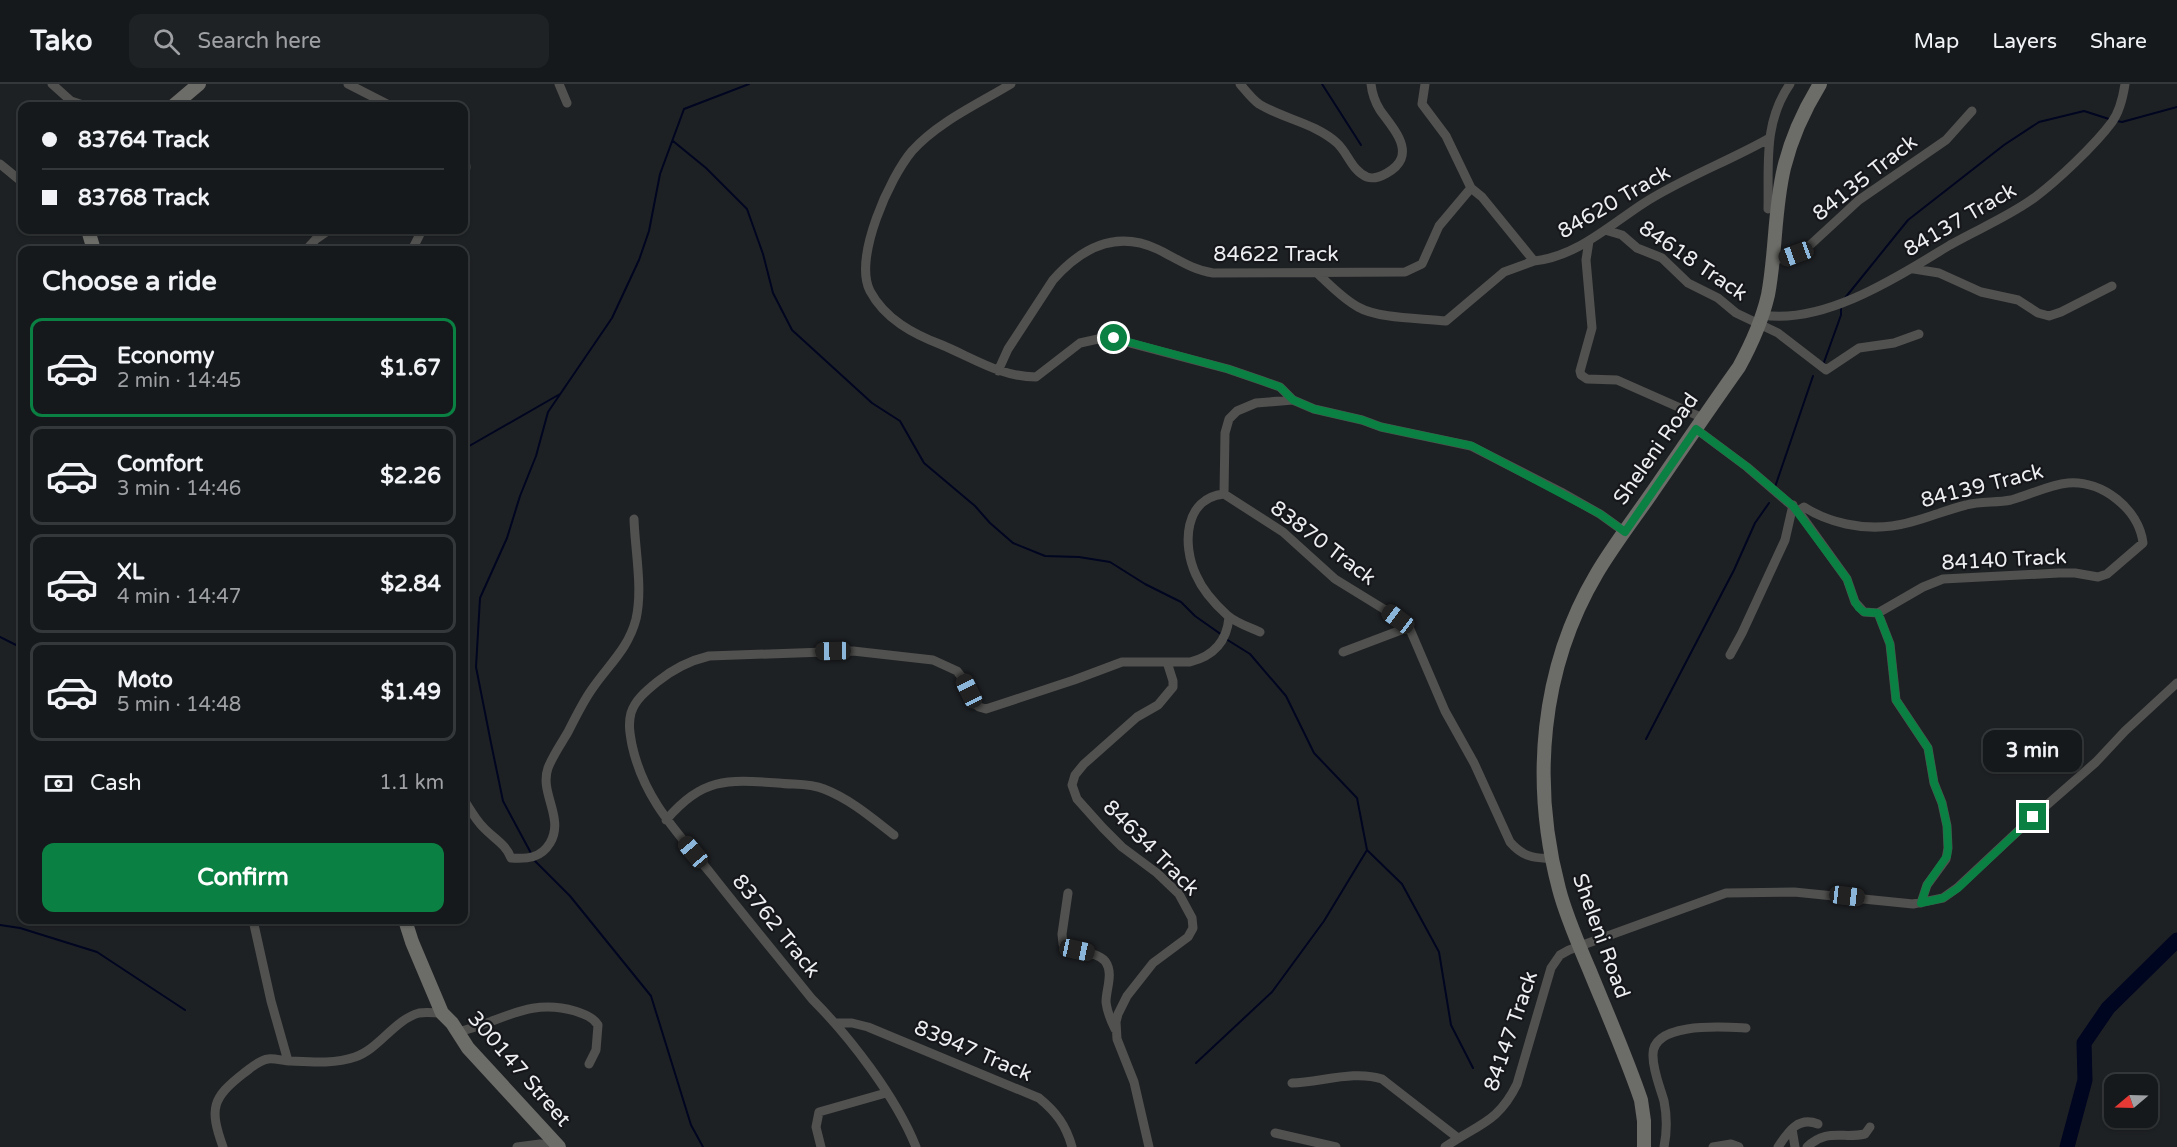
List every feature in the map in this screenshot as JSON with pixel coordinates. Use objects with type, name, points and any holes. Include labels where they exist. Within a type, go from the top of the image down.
[{"type":"street","points":[[52,84],[74,102]]},
{"type":"street","points":[[180,102],[199,84]]},
{"type":"street","points":[[348,84],[383,102]]},
{"type":"street","points":[[559,84],[567,103]]},
{"type":"street","points":[[1011,84],[936,130],[912,151],[880,207],[874,222],[866,274],[870,291],[889,315],[916,334],[998,371],[1036,377],[1080,343],[1107,337],[1228,369],[1280,387],[1293,400],[1314,409],[1362,420],[1381,427],[1472,446],[1590,508],[1625,532]]},
{"type":"street","points":[[1240,84],[1257,102],[1325,134],[1338,144],[1359,171],[1371,178],[1394,167],[1402,158],[1399,139],[1374,96],[1371,84]]},
{"type":"street","points":[[1768,208],[1768,139],[1777,108],[1790,84]]},
{"type":"street","name":"Sheleni Road","points":[[1644,1147],[1641,1100],[1559,891],[1551,858],[1545,825],[1543,750],[1545,724],[1565,639],[1597,573],[1739,367],[1761,320],[1768,295],[1777,204],[1784,166],[1808,105],[1820,84]]},
{"type":"street","name":"84137 Track","points":[[1761,320],[1814,311],[1871,291],[2034,198],[2098,139],[2114,120],[2121,105],[2125,84]]},
{"type":"street","points":[[1424,87],[1422,104],[1446,136],[1471,188],[1482,197],[1534,261]]},
{"type":"street","name":"84135 Track","points":[[1772,261],[1796,254],[1808,247],[1859,200],[1946,140],[1972,111]]},
{"type":"street","name":"84620 Track","points":[[1318,274],[1348,300],[1373,313],[1446,321],[1504,272],[1534,261],[1549,259],[1590,241],[1643,204],[1768,139]]},
{"type":"street","points":[[0,164],[18,179]]},
{"type":"street","name":"84622 Track","points":[[998,371],[1008,349],[1053,280],[1062,269],[1102,243],[1120,240],[1145,244],[1189,266],[1213,273],[1405,272],[1418,268],[1425,259],[1439,226],[1471,188]]},
{"type":"street","name":"84618 Track","points":[[1605,230],[1622,235],[1636,248],[1662,258],[1688,283],[1718,298],[1736,313],[1761,320],[1826,370],[1859,348],[1894,342],[1919,334]]},
{"type":"street","points":[[310,246],[323,234]]},
{"type":"street","points":[[1590,241],[1586,260],[1592,328],[1580,371],[1581,375],[1587,379],[1617,380],[1699,424],[1747,467],[1799,508],[1847,579],[1859,608],[1864,612],[1878,613],[1890,644],[1896,700],[1928,748],[1934,783],[1942,803],[1947,826],[1948,852],[1944,863],[1927,885],[1921,903]]},
{"type":"street","points":[[1911,269],[1939,273],[1981,292],[2018,300],[2038,313],[2049,316],[2112,286]]},
{"type":"street","points":[[1260,632],[1229,617],[1196,576],[1189,538],[1191,517],[1205,500],[1224,494],[1225,432],[1233,414],[1256,404],[1293,400]]},
{"type":"street","name":"84139 Track","points":[[1799,508],[1845,524],[1892,526],[1911,523],[1968,504],[2012,500],[2066,483],[2087,484],[2112,496],[2123,505],[2137,524],[2143,543]]},
{"type":"street","name":"83870 Track","points":[[1224,494],[1283,532],[1335,579],[1409,627]]},
{"type":"street","points":[[1730,655],[1799,508]]},
{"type":"street","points":[[468,807],[485,829],[507,847],[511,858],[525,859],[539,856],[548,848],[555,836],[556,828],[548,795],[547,771],[590,692],[631,636],[636,617],[639,601],[634,519]]},
{"type":"street","name":"84140 Track","points":[[1878,613],[1923,586],[1942,579],[2059,573],[2101,577],[2143,543]]},
{"type":"street","name":"83762 Track","points":[[916,1147],[901,1114],[836,1023],[812,999],[666,820],[639,771],[630,733],[630,715],[638,700],[674,669],[699,658],[853,651],[933,660],[957,671],[974,703],[986,709],[1122,662],[1199,660],[1221,645],[1225,638],[1229,617]]},
{"type":"street","points":[[1343,652],[1409,627],[1445,711],[1474,763],[1510,842],[1517,851],[1527,856],[1539,859],[1551,858]]},
{"type":"street","name":"84634 Track","points":[[1116,1031],[1118,1014],[1127,996],[1154,963],[1188,937],[1192,932],[1193,924],[1191,913],[1179,894],[1157,873],[1122,847],[1103,828],[1077,799],[1072,785],[1075,775],[1084,764],[1137,717],[1158,705],[1173,687],[1167,662]]},
{"type":"street","points":[[1921,903],[1943,898],[1958,888],[2033,817],[2096,762],[2177,683]]},
{"type":"street","points":[[666,820],[680,804],[694,794],[708,786],[735,780],[809,785],[824,789],[867,814],[894,835]]},
{"type":"street","name":"84147 Track","points":[[1446,1147],[1500,1112],[1509,1100],[1517,1084],[1551,968],[1560,955],[1726,893],[1794,892],[1921,903]]},
{"type":"street","points":[[1068,893],[1063,944],[1067,948],[1098,956],[1107,965],[1109,977],[1106,1003],[1120,1048],[1134,1082],[1149,1147]]},
{"type":"street","points":[[254,924],[271,1001],[288,1061]]},
{"type":"street","name":"300147 Street","points":[[406,924],[442,1013],[452,1023],[468,1048],[557,1147]]},
{"type":"street","points":[[457,1032],[487,1025],[523,1009],[539,1006],[570,1010],[592,1018],[598,1025],[596,1050],[589,1064]]},
{"type":"street","points":[[223,1147],[215,1115],[220,1093],[263,1060],[269,1058],[288,1061],[328,1061],[356,1057],[410,1017],[420,1013],[442,1013]]},
{"type":"street","name":"83947 Track","points":[[836,1023],[852,1023],[868,1027],[1039,1098],[1051,1108],[1065,1126],[1072,1147]]},
{"type":"street","points":[[1664,1147],[1666,1132],[1664,1104],[1653,1057],[1658,1043],[1679,1031],[1699,1027],[1746,1028]]},
{"type":"street","points":[[1292,1083],[1360,1077],[1382,1079],[1458,1138]]},
{"type":"street","points":[[820,1147],[816,1127],[819,1112],[886,1093]]},
{"type":"street","points":[[1778,1147],[1792,1129],[1805,1121],[1818,1124]]},
{"type":"street","points":[[1807,1147],[1820,1138],[1830,1135],[1864,1134],[1870,1127]]},
{"type":"street","points":[[1792,1129],[1795,1147]]},
{"type":"street","points":[[1275,1133],[1336,1147]]},
{"type":"street","points":[[517,1147],[540,1144],[557,1147]]},
{"type":"street","points":[[1713,1147],[1724,1144],[1739,1147]]},
{"type":"waterway","points":[[532,855],[503,801],[491,743],[476,667],[480,598],[507,538],[536,456],[548,412],[612,318],[639,260],[649,231],[660,174],[684,109],[749,84]]},
{"type":"waterway","points":[[1322,84],[1361,145]]},
{"type":"waterway","points":[[2117,121],[2122,122],[2177,107]]},
{"type":"waterway","points":[[1845,298],[1908,220],[2004,145],[2039,122],[2084,111],[2109,119]]},
{"type":"waterway","points":[[673,141],[706,168],[747,209],[763,254],[773,293],[792,330],[872,403],[900,421],[924,463],[975,506],[990,523],[1013,543],[1045,556],[1079,557],[1110,562],[1145,584],[1181,602],[1195,616],[1222,635]]},
{"type":"waterway","points":[[1823,365],[1841,315],[1841,308]]},
{"type":"waterway","points":[[1775,487],[1813,376]]},
{"type":"waterway","points":[[468,447],[560,394]]},
{"type":"waterway","points":[[1646,739],[1734,570],[1755,523],[1769,503]]},
{"type":"waterway","points":[[0,637],[18,645]]},
{"type":"waterway","points":[[1196,1063],[1272,992],[1324,921],[1367,850],[1357,798],[1314,753],[1286,696],[1250,654],[1226,639]]},
{"type":"waterway","points":[[1367,850],[1402,884],[1439,952],[1451,1025],[1473,1068]]},
{"type":"waterway","points":[[535,861],[570,896],[651,996],[691,1125],[703,1147]]},
{"type":"waterway","points":[[0,925],[20,928],[97,952],[185,1010]]},
{"type":"waterway","points":[[2067,1147],[2085,1080],[2084,1043],[2108,1008],[2177,940]]},
{"type":"route","points":[[1114,338],[1228,369],[1280,387],[1293,400],[1314,409],[1362,420],[1381,427],[1472,446],[1561,492],[1600,514],[1625,532],[1696,429],[1747,467],[1798,511],[1847,579],[1859,608],[1864,612],[1878,613],[1883,622],[1890,644],[1896,700],[1899,708],[1931,754],[1934,783],[1942,803],[1947,826],[1947,856],[1924,890],[1921,903],[1943,898],[1958,888],[2033,817]]}]
